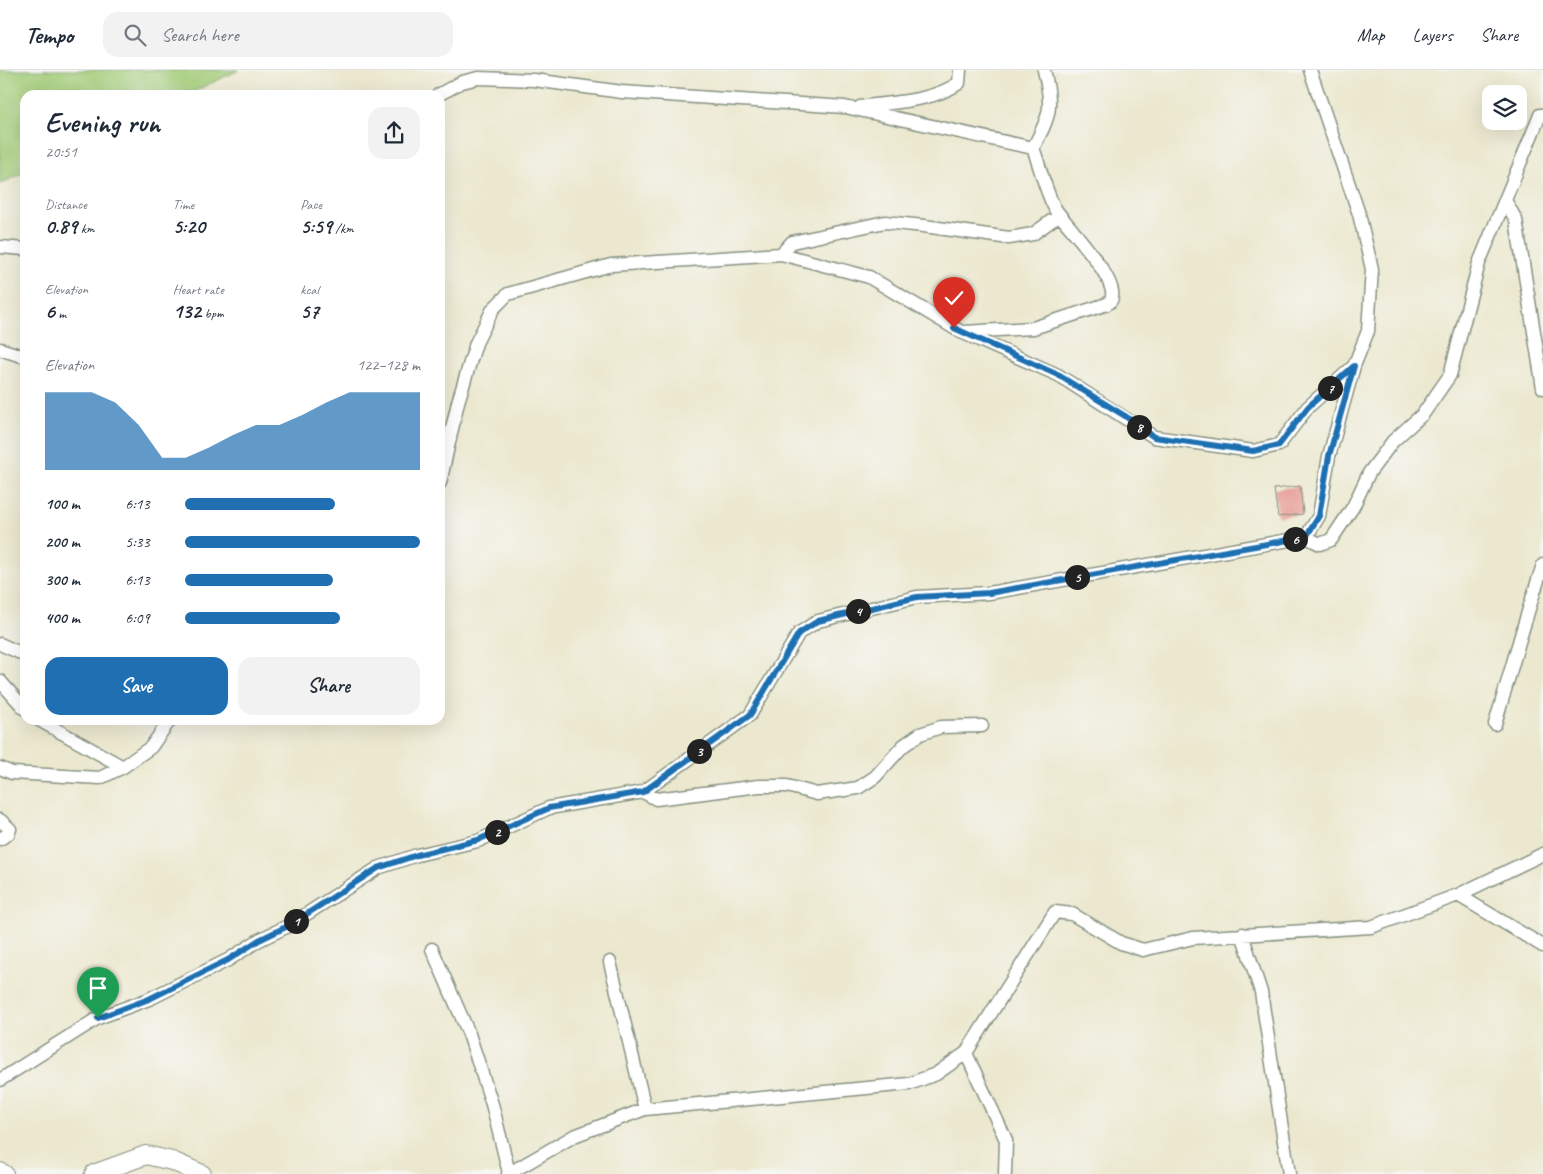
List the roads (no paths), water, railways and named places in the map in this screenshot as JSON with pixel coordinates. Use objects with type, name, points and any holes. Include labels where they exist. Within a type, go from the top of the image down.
[{"type":"street","points":[[850,108],[926,98],[949,90],[959,83],[960,70]]},
{"type":"street","points":[[781,254],[792,242],[885,222],[1009,238],[1032,234],[1058,216],[1034,148],[1048,120],[1050,98],[1044,70]]},
{"type":"street","points":[[1306,537],[1319,516],[1329,456],[1354,366],[1368,331],[1372,269],[1359,214],[1310,70]]},
{"type":"street","points":[[445,91],[462,82],[488,78],[534,80],[622,92],[850,108],[1034,148]]},
{"type":"street","points":[[0,1080],[98,1018],[149,999],[228,960],[259,940],[288,926],[378,868],[417,855],[478,840],[549,808],[643,792],[750,715],[799,633],[818,621],[917,597],[989,593],[1306,537],[1320,544],[1331,540],[1353,507],[1369,473],[1393,441],[1423,414],[1450,375],[1479,264],[1540,115],[1543,115]]},
{"type":"street","points":[[1506,202],[1516,220],[1543,388]]},
{"type":"street","points":[[961,332],[1034,328],[1111,302],[1114,290],[1108,276],[1054,208]]},
{"type":"street","points":[[0,247],[20,249]]},
{"type":"street","points":[[445,460],[458,402],[476,343],[493,309],[508,294],[611,265],[781,254],[869,276],[961,332],[1058,375],[1125,416],[1154,437],[1253,451],[1279,445],[1308,407],[1354,366]]},
{"type":"street","points":[[0,349],[20,355]]},
{"type":"street","points":[[1495,724],[1508,683],[1517,643],[1543,566]]},
{"type":"street","points":[[0,644],[20,653]]},
{"type":"street","points":[[0,681],[20,703]]},
{"type":"street","points":[[48,725],[123,767]]},
{"type":"street","points":[[0,768],[12,772],[100,778],[123,767],[151,747],[166,725]]},
{"type":"street","points":[[643,792],[656,799],[759,786],[787,786],[817,794],[838,792],[858,788],[875,777],[903,746],[920,734],[941,727],[982,726]]},
{"type":"street","points":[[0,820],[10,830],[8,834],[0,839]]},
{"type":"street","points":[[432,949],[470,1034],[492,1104],[509,1173],[574,1136],[645,1109],[909,1084],[936,1074],[966,1053],[1054,912],[1072,914],[1121,943],[1143,950],[1193,938],[1371,927],[1458,896],[1543,854]]},
{"type":"street","points":[[1458,896],[1543,946]]},
{"type":"street","points":[[1242,934],[1261,992],[1289,1174]]},
{"type":"street","points":[[610,962],[645,1109]]},
{"type":"street","points":[[966,1053],[1006,1140],[1005,1174]]},
{"type":"street","points":[[94,1174],[146,1155],[172,1161],[202,1174]]},
{"type":"street","points":[[0,1172],[4,1174]]}]
